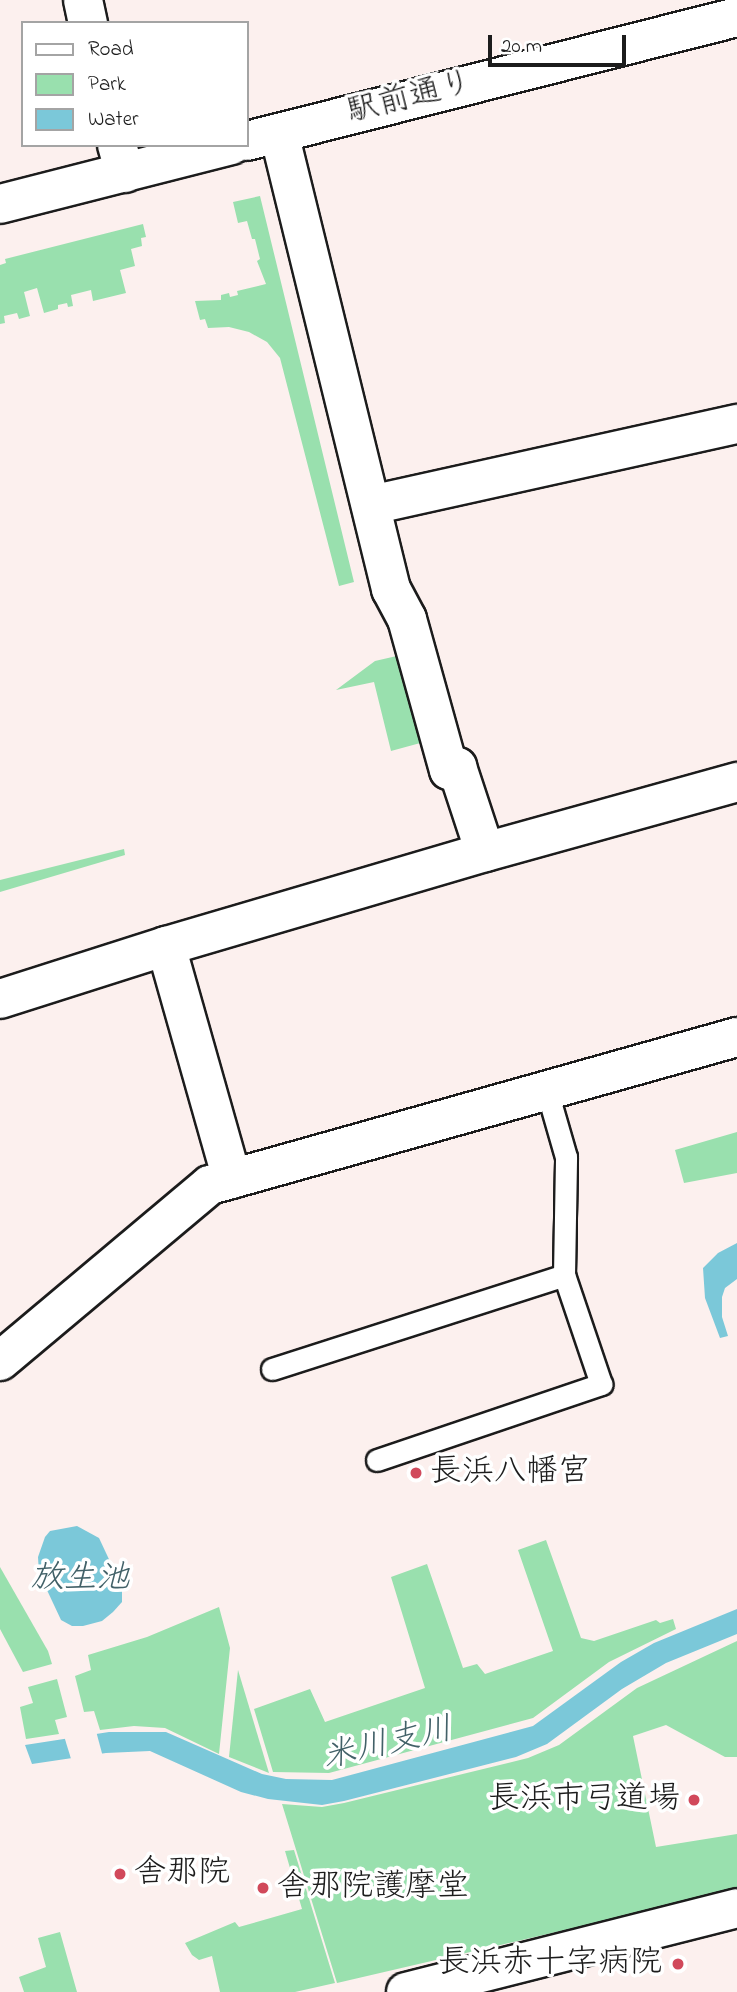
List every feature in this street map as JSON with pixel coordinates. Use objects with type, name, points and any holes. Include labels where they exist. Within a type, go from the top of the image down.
[{"type":"street","points":[[83,0],[88,21]]},
{"type":"street","name":"駅前通り","points":[[263,137],[737,17]]},
{"type":"street","points":[[263,137],[371,505],[391,589],[407,619],[449,770],[457,767],[485,852]]},
{"type":"street","points":[[0,204],[121,159],[216,147]]},
{"type":"street","points":[[371,505],[737,424]]},
{"type":"street","points":[[0,999],[166,946],[485,852],[737,782]]},
{"type":"street","points":[[166,946],[232,1179]]},
{"type":"street","points":[[0,1361],[210,1185],[737,1037]]},
{"type":"street","points":[[406,1992],[737,1908]]},
{"type":"lane","points":[[377,1460],[601,1384],[564,1276],[566,1157],[547,1091]]},
{"type":"lane","points":[[272,1369],[564,1276]]},
{"type":"green space","points":[[260,196],[354,582],[339,586],[280,358],[267,342],[249,332],[229,327],[208,328],[205,319],[200,320],[195,301],[221,300],[221,295],[229,293],[230,297],[238,295],[237,291],[266,284],[257,261],[260,259],[255,239],[252,239],[247,221],[238,223],[233,202]]},
{"type":"green space","points":[[143,224],[146,237],[141,238],[142,246],[131,249],[135,266],[120,270],[126,293],[93,301],[91,290],[71,295],[73,306],[68,307],[67,303],[58,305],[58,309],[44,313],[37,288],[24,292],[30,316],[19,319],[17,313],[4,316],[5,323],[0,324],[0,265],[6,263],[5,259]]},
{"type":"green space","points":[[401,655],[424,742],[391,751],[374,682],[336,690],[375,661]]},
{"type":"green space","points":[[124,849],[125,855],[0,892],[0,880]]},
{"type":"green space","points":[[737,1132],[737,1173],[684,1183],[675,1150]]},
{"type":"green space","points":[[546,1540],[581,1638],[594,1641],[656,1620],[660,1623],[673,1619],[676,1629],[609,1662],[533,1718],[329,1773],[273,1772],[254,1709],[310,1689],[325,1722],[425,1688],[391,1577],[427,1564],[463,1668],[477,1664],[485,1674],[553,1651],[518,1550]]},
{"type":"green space","points":[[0,1567],[48,1651],[52,1664],[23,1672],[0,1629]]},
{"type":"green space","points":[[219,1607],[230,1648],[219,1754],[165,1728],[134,1726],[100,1730],[94,1711],[84,1712],[75,1676],[91,1670],[88,1655],[147,1637]]},
{"type":"green space","points":[[737,1641],[737,1757],[725,1757],[666,1725],[633,1736],[656,1847],[737,1834],[737,1890],[337,1983],[282,1804],[322,1807],[344,1803],[528,1758],[559,1745],[637,1688]]},
{"type":"green space","points":[[238,1670],[269,1773],[229,1757]]},
{"type":"green space","points":[[57,1679],[67,1717],[55,1720],[59,1734],[26,1739],[20,1707],[33,1703],[28,1687]]},
{"type":"green space","points":[[294,1850],[335,1983],[295,1992],[220,1992],[212,1956],[199,1960],[192,1955],[185,1943],[235,1922],[239,1927],[302,1909],[285,1851]]},
{"type":"green space","points":[[60,1932],[77,1992],[24,1992],[19,1977],[46,1967],[38,1938]]},
{"type":"water","points":[[737,1243],[737,1279],[725,1288],[722,1297],[722,1317],[728,1336],[720,1338],[705,1298],[703,1268],[718,1253]]},
{"type":"water","name":"放生池","points":[[77,1526],[99,1538],[122,1587],[122,1602],[113,1612],[102,1621],[83,1626],[72,1626],[61,1620],[39,1573],[38,1557],[50,1531]]},
{"type":"water","points":[[737,1609],[737,1634],[666,1663],[622,1689],[547,1744],[516,1757],[344,1801],[322,1805],[268,1799],[241,1792],[150,1751],[106,1753],[32,1764],[25,1745],[109,1732],[166,1732],[262,1774],[286,1779],[332,1780],[533,1726],[621,1662],[654,1643]]},
{"type":"pier","points":[[96,1731],[103,1757],[72,1762],[64,1736]]},
{"type":"place","name":"長浜八幡宮","points":[[416,1473]]},
{"type":"place","name":"長浜市弓道場","points":[[694,1800]]},
{"type":"place","name":"舎那院","points":[[120,1874]]},
{"type":"place","name":"舎那院護摩堂","points":[[263,1888]]},
{"type":"place","name":"長浜赤十字病院","points":[[678,1964]]},
{"type":"water label","name":"米川支川","points":[[388,1745]]}]
